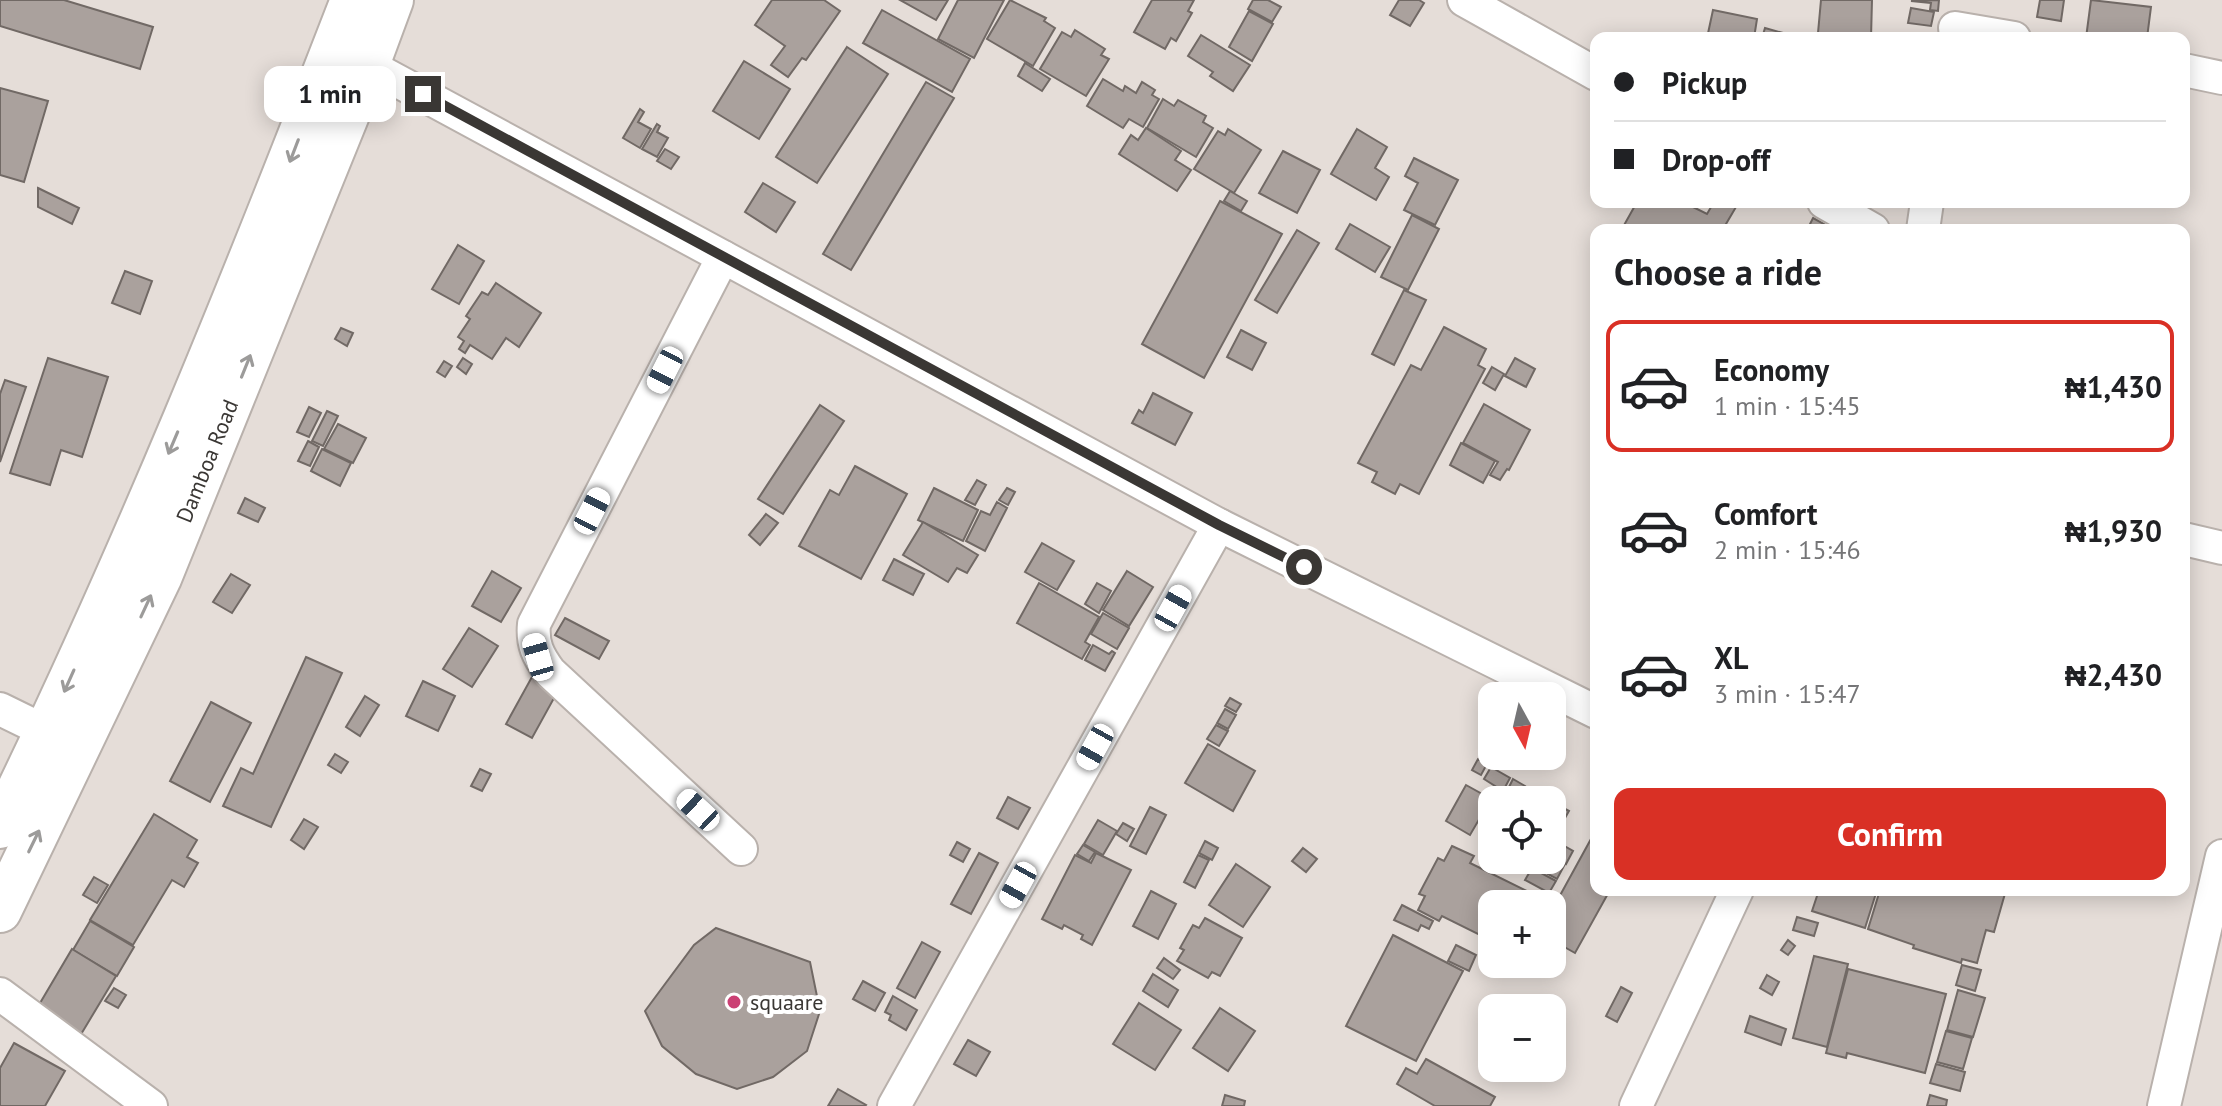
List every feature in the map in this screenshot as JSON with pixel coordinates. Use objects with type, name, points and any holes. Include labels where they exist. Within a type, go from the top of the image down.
[{"type":"main road","name":"Damboa Road","points":[[0,827],[47,732],[251,261],[352,0]]},
{"type":"main road","name":"Damboa Road","points":[[0,911],[160,578],[392,0]]},
{"type":"street","points":[[1464,0],[1590,71]]},
{"type":"street","points":[[1956,22],[1992,32]]},
{"type":"street","points":[[368,65],[1219,525],[1590,709]]},
{"type":"street","points":[[2190,71],[2222,78]]},
{"type":"street","points":[[1834,208],[1862,224]]},
{"type":"street","points":[[723,257],[534,624],[533,637],[538,657],[550,672],[741,849]]},
{"type":"street","points":[[894,1106],[1219,525]]},
{"type":"street","points":[[2190,540],[2222,548]]},
{"type":"street","points":[[0,709],[47,732]]},
{"type":"street","points":[[2164,1106],[2212,938],[2222,856]]},
{"type":"street","points":[[1636,1106],[1734,896]]},
{"type":"street","points":[[0,994],[151,1106]]},
{"type":"building","points":[[0,0],[64,0],[153,27],[140,69],[0,26]]},
{"type":"building","points":[[772,0],[824,0],[840,11],[806,60],[802,58],[788,77],[771,65],[785,46],[755,25]]},
{"type":"building","points":[[900,0],[948,0],[936,20]]},
{"type":"building","points":[[958,0],[1004,0],[974,58],[938,39]]},
{"type":"building","points":[[1010,0],[1046,18],[1044,21],[1055,28],[1033,66],[987,39]]},
{"type":"building","points":[[1152,0],[1194,0],[1188,11],[1192,13],[1176,41],[1171,38],[1165,49],[1134,32]]},
{"type":"building","points":[[1253,0],[1268,0],[1281,7],[1272,22],[1248,9]]},
{"type":"building","points":[[1399,0],[1424,3],[1410,26],[1390,15]]},
{"type":"building","points":[[1821,0],[1872,0],[1871,32],[1818,32]]},
{"type":"building","points":[[1939,0],[1938,11],[1930,10],[1931,3],[1911,1]]},
{"type":"building","points":[[2040,0],[2064,0],[2061,21],[2037,17]]},
{"type":"building","points":[[2091,0],[2151,7],[2148,32],[2087,32]]},
{"type":"building","points":[[1911,8],[1934,12],[1931,26],[1908,23]]},
{"type":"building","points":[[882,10],[970,59],[952,92],[863,43]]},
{"type":"building","points":[[1713,10],[1757,19],[1755,32],[1708,32]]},
{"type":"building","points":[[1249,11],[1273,24],[1252,61],[1229,47]]},
{"type":"building","points":[[1075,30],[1105,49],[1101,55],[1109,59],[1086,96],[1040,69],[1062,32],[1071,37]]},
{"type":"building","points":[[1201,35],[1250,65],[1233,91],[1210,76],[1213,72],[1188,56]]},
{"type":"building","points":[[847,47],[888,74],[817,183],[776,157]]},
{"type":"building","points":[[744,61],[790,89],[759,139],[713,111]]},
{"type":"building","points":[[1025,63],[1050,79],[1042,91],[1018,76]]},
{"type":"building","points":[[1103,79],[1123,91],[1125,86],[1136,93],[1142,82],[1155,90],[1152,95],[1159,99],[1143,127],[1129,119],[1123,128],[1087,106]]},
{"type":"building","points":[[926,82],[954,98],[851,270],[823,254]]},
{"type":"building","points":[[0,88],[48,101],[24,182],[0,175]]},
{"type":"building","points":[[1163,99],[1174,106],[1178,100],[1206,116],[1203,122],[1213,128],[1196,157],[1147,128]]},
{"type":"building","points":[[640,109],[644,112],[638,122],[651,129],[640,148],[623,138]]},
{"type":"building","points":[[657,124],[660,126],[657,132],[668,138],[657,157],[642,149]]},
{"type":"building","points":[[1146,128],[1181,151],[1175,160],[1191,170],[1177,191],[1119,154],[1131,135],[1138,140]]},
{"type":"building","points":[[1228,129],[1261,150],[1234,193],[1194,169],[1218,131],[1225,135]]},
{"type":"building","points":[[1357,129],[1387,147],[1375,168],[1389,177],[1376,200],[1331,174]]},
{"type":"building","points":[[665,149],[679,157],[671,169],[657,161]]},
{"type":"building","points":[[1283,151],[1320,170],[1297,213],[1259,193]]},
{"type":"building","points":[[1414,158],[1458,180],[1435,225],[1404,210],[1418,183],[1405,176]]},
{"type":"building","points":[[763,183],[795,202],[776,232],[745,212]]},
{"type":"building","points":[[38,188],[79,208],[72,224],[38,207]]},
{"type":"building","points":[[1230,191],[1247,201],[1241,211],[1224,201]]},
{"type":"building","points":[[1220,201],[1282,234],[1204,378],[1142,344]]},
{"type":"building","points":[[1634,208],[1695,208],[1707,214],[1710,208],[1735,208],[1726,224],[1625,224]]},
{"type":"building","points":[[1412,215],[1439,229],[1408,290],[1381,277]]},
{"type":"building","points":[[1813,218],[1824,224],[1810,224]]},
{"type":"building","points":[[1350,224],[1390,247],[1375,272],[1336,249]]},
{"type":"building","points":[[1297,230],[1319,243],[1277,313],[1255,300]]},
{"type":"building","points":[[458,245],[484,261],[459,304],[432,289]]},
{"type":"building","points":[[125,271],[152,281],[140,314],[112,303]]},
{"type":"building","points":[[496,283],[541,313],[519,347],[506,338],[492,359],[470,345],[465,353],[459,349],[464,341],[458,337],[470,319],[466,316],[482,292],[488,295]]},
{"type":"building","points":[[1404,290],[1426,300],[1394,365],[1372,354]]},
{"type":"building","points":[[1444,327],[1486,349],[1478,365],[1485,369],[1419,494],[1400,484],[1395,494],[1372,482],[1377,472],[1358,463],[1411,365],[1421,370]]},
{"type":"building","points":[[341,328],[353,333],[347,346],[335,339]]},
{"type":"building","points":[[1241,330],[1266,343],[1252,370],[1227,357]]},
{"type":"building","points":[[48,358],[108,377],[82,457],[61,450],[50,485],[10,473]]},
{"type":"building","points":[[463,358],[472,364],[466,374],[457,367]]},
{"type":"building","points":[[1515,358],[1535,369],[1526,387],[1505,376]]},
{"type":"building","points":[[444,361],[452,366],[445,377],[437,372]]},
{"type":"building","points":[[1492,367],[1504,374],[1495,390],[1483,383]]},
{"type":"building","points":[[5,380],[26,387],[0,462],[0,394]]},
{"type":"building","points":[[1153,393],[1192,413],[1175,445],[1132,423],[1139,410],[1143,413]]},
{"type":"building","points":[[1484,404],[1530,430],[1509,470],[1500,480],[1490,475],[1498,462],[1463,443]]},
{"type":"building","points":[[820,405],[844,421],[783,514],[758,499]]},
{"type":"building","points":[[309,407],[321,413],[309,437],[297,432]]},
{"type":"building","points":[[327,411],[338,416],[323,446],[312,441]]},
{"type":"building","points":[[338,424],[366,438],[353,463],[324,449]]},
{"type":"building","points":[[308,441],[319,447],[310,466],[298,461]]},
{"type":"building","points":[[1461,443],[1495,461],[1483,483],[1450,465]]},
{"type":"building","points":[[322,449],[351,463],[340,486],[311,471]]},
{"type":"building","points":[[855,466],[907,494],[861,579],[799,546],[830,490],[839,495]]},
{"type":"building","points":[[977,480],[986,485],[975,505],[965,500]]},
{"type":"building","points":[[934,488],[978,510],[963,541],[918,520]]},
{"type":"building","points":[[1007,488],[1015,492],[1008,505],[999,500]]},
{"type":"building","points":[[245,498],[265,508],[258,522],[238,513]]},
{"type":"building","points":[[997,502],[1007,508],[985,551],[966,541],[981,511],[990,515]]},
{"type":"building","points":[[766,514],[778,523],[760,545],[749,535]]},
{"type":"building","points":[[923,522],[978,555],[967,573],[957,568],[948,582],[903,555]]},
{"type":"building","points":[[1042,543],[1074,561],[1057,590],[1025,572]]},
{"type":"building","points":[[894,559],[924,574],[913,595],[883,580]]},
{"type":"building","points":[[492,571],[521,588],[501,622],[472,606]]},
{"type":"building","points":[[1127,571],[1153,587],[1129,626],[1103,610]]},
{"type":"building","points":[[231,574],[250,585],[232,613],[213,602]]},
{"type":"building","points":[[1039,583],[1099,617],[1085,642],[1090,645],[1082,659],[1017,623]]},
{"type":"building","points":[[1097,583],[1111,591],[1099,613],[1085,604]]},
{"type":"building","points":[[1103,613],[1129,628],[1117,649],[1091,634]]},
{"type":"building","points":[[565,618],[609,641],[599,659],[555,635]]},
{"type":"building","points":[[469,628],[498,646],[472,687],[443,669]]},
{"type":"building","points":[[1093,645],[1109,654],[1112,651],[1115,653],[1105,671],[1085,660]]},
{"type":"building","points":[[306,657],[342,673],[271,827],[223,806],[241,768],[253,774]]},
{"type":"building","points":[[533,675],[559,689],[532,738],[506,724]]},
{"type":"building","points":[[423,681],[455,696],[438,731],[406,716]]},
{"type":"building","points":[[365,696],[379,705],[360,736],[346,727]]},
{"type":"building","points":[[1230,698],[1241,704],[1236,712],[1225,706]]},
{"type":"building","points":[[211,702],[251,723],[210,802],[170,781]]},
{"type":"building","points":[[1225,709],[1236,715],[1228,729],[1217,723]]},
{"type":"building","points":[[1216,725],[1228,731],[1219,746],[1207,739]]},
{"type":"building","points":[[1208,744],[1255,771],[1233,811],[1185,783]]},
{"type":"building","points":[[335,754],[348,762],[341,773],[328,765]]},
{"type":"building","points":[[1478,759],[1478,770],[1484,770],[1481,775],[1472,770]]},
{"type":"building","points":[[480,769],[491,774],[482,791],[471,786]]},
{"type":"building","points":[[1489,770],[1496,770],[1510,778],[1506,786],[1495,786],[1484,779]]},
{"type":"building","points":[[1513,779],[1525,786],[1510,786]]},
{"type":"building","points":[[1466,785],[1478,792],[1478,821],[1470,835],[1446,821]]},
{"type":"building","points":[[1008,797],[1030,808],[1018,829],[997,818]]},
{"type":"building","points":[[1150,807],[1166,815],[1146,854],[1130,846]]},
{"type":"building","points":[[154,814],[197,840],[187,857],[198,863],[184,887],[172,880],[133,945],[90,920]]},
{"type":"building","points":[[304,819],[318,827],[304,849],[291,840]]},
{"type":"building","points":[[1098,820],[1117,831],[1103,855],[1084,844]]},
{"type":"building","points":[[1123,823],[1134,829],[1127,841],[1116,834]]},
{"type":"building","points":[[1205,841],[1218,848],[1212,860],[1199,853]]},
{"type":"building","points":[[1590,841],[1590,896],[1607,896],[1575,953],[1566,948],[1566,890],[1563,890]]},
{"type":"building","points":[[957,842],[970,849],[963,862],[950,855]]},
{"type":"building","points":[[1083,845],[1095,852],[1089,861],[1077,854]]},
{"type":"building","points":[[1452,846],[1474,856],[1470,863],[1478,867],[1478,874],[1492,874],[1525,890],[1478,890],[1478,934],[1442,916],[1439,921],[1418,910],[1425,896],[1419,894],[1438,858],[1444,861]]},
{"type":"building","points":[[1566,847],[1573,851],[1566,864]]},
{"type":"building","points":[[1303,848],[1317,859],[1306,872],[1292,861]]},
{"type":"building","points":[[979,853],[998,863],[971,914],[951,904]]},
{"type":"building","points":[[1096,853],[1131,870],[1092,945],[1081,939],[1083,935],[1064,925],[1062,929],[1042,919],[1075,855],[1091,863]]},
{"type":"building","points":[[1198,855],[1209,860],[1195,888],[1184,882]]},
{"type":"building","points":[[1236,864],[1270,887],[1243,927],[1209,905]]},
{"type":"building","points":[[1528,874],[1543,874],[1556,881],[1551,890],[1543,890],[1525,880]]},
{"type":"building","points":[[94,877],[108,885],[97,903],[83,895]]},
{"type":"building","points":[[1151,891],[1176,904],[1158,939],[1133,926]]},
{"type":"building","points":[[1817,896],[1875,896],[1865,928],[1812,911]]},
{"type":"building","points":[[1878,896],[2004,896],[1994,932],[1986,930],[1977,963],[1962,959],[1961,963],[1868,929]]},
{"type":"building","points":[[1402,905],[1433,921],[1429,929],[1421,925],[1418,931],[1394,920]]},
{"type":"building","points":[[1797,917],[1818,923],[1814,936],[1793,930]]},
{"type":"building","points":[[1205,918],[1242,938],[1220,976],[1212,972],[1208,978],[1177,961],[1184,950],[1180,948],[1193,925],[1199,928]]},
{"type":"building","points":[[90,921],[134,947],[117,976],[73,950]]},
{"type":"building","name":"squaare","points":[[716,928],[810,962],[820,1011],[807,1051],[773,1077],[737,1089],[696,1074],[662,1046],[645,1011],[694,945]]},
{"type":"building","points":[[1393,935],[1463,971],[1416,1061],[1346,1026]]},
{"type":"building","points":[[1788,940],[1795,946],[1788,955],[1781,950]]},
{"type":"building","points":[[922,942],[940,952],[915,998],[897,988]]},
{"type":"building","points":[[1456,945],[1476,955],[1469,971],[1448,961]]},
{"type":"building","points":[[72,949],[116,976],[74,1046],[30,1020]]},
{"type":"building","points":[[1814,956],[1848,964],[1827,1047],[1793,1038]]},
{"type":"building","points":[[1164,958],[1180,970],[1173,979],[1157,968]]},
{"type":"building","points":[[1962,965],[1981,970],[1975,991],[1956,985]]},
{"type":"building","points":[[1848,969],[1946,994],[1925,1073],[1847,1053],[1846,1058],[1826,1053]]},
{"type":"building","points":[[1153,974],[1178,990],[1168,1007],[1143,991]]},
{"type":"building","points":[[1767,975],[1779,982],[1772,995],[1760,988]]},
{"type":"building","points":[[863,981],[885,993],[875,1011],[853,999]]},
{"type":"building","points":[[1621,987],[1632,993],[1617,1022],[1606,1016]]},
{"type":"building","points":[[114,988],[126,995],[118,1008],[105,1001]]},
{"type":"building","points":[[1958,990],[1985,998],[1973,1037],[1947,1030]]},
{"type":"building","points":[[893,996],[917,1010],[906,1030],[889,1020],[891,1015],[885,1012]]},
{"type":"building","points":[[1139,1003],[1181,1030],[1155,1070],[1113,1044]]},
{"type":"building","points":[[1220,1008],[1255,1031],[1228,1071],[1193,1048]]},
{"type":"building","points":[[1750,1016],[1786,1029],[1781,1045],[1745,1032]]},
{"type":"building","points":[[1946,1031],[1972,1038],[1963,1069],[1937,1062]]},
{"type":"building","points":[[968,1040],[990,1052],[976,1076],[954,1064]]},
{"type":"building","points":[[14,1043],[65,1071],[45,1106],[0,1106],[0,1068]]},
{"type":"building","points":[[1426,1059],[1495,1097],[1490,1106],[1435,1106],[1397,1084],[1406,1068],[1417,1074]]},
{"type":"building","points":[[1936,1064],[1965,1072],[1960,1091],[1930,1083]]},
{"type":"building","points":[[838,1089],[866,1105],[828,1106]]},
{"type":"building","points":[[1225,1095],[1245,1101],[1244,1106],[1222,1106]]},
{"type":"building","points":[[1930,1095],[1947,1100],[1946,1106],[1927,1106]]},
{"type":"place","name":"squaare","points":[[734,1002]]},
{"type":"route","points":[[423,94],[1219,525],[1304,567]]}]
